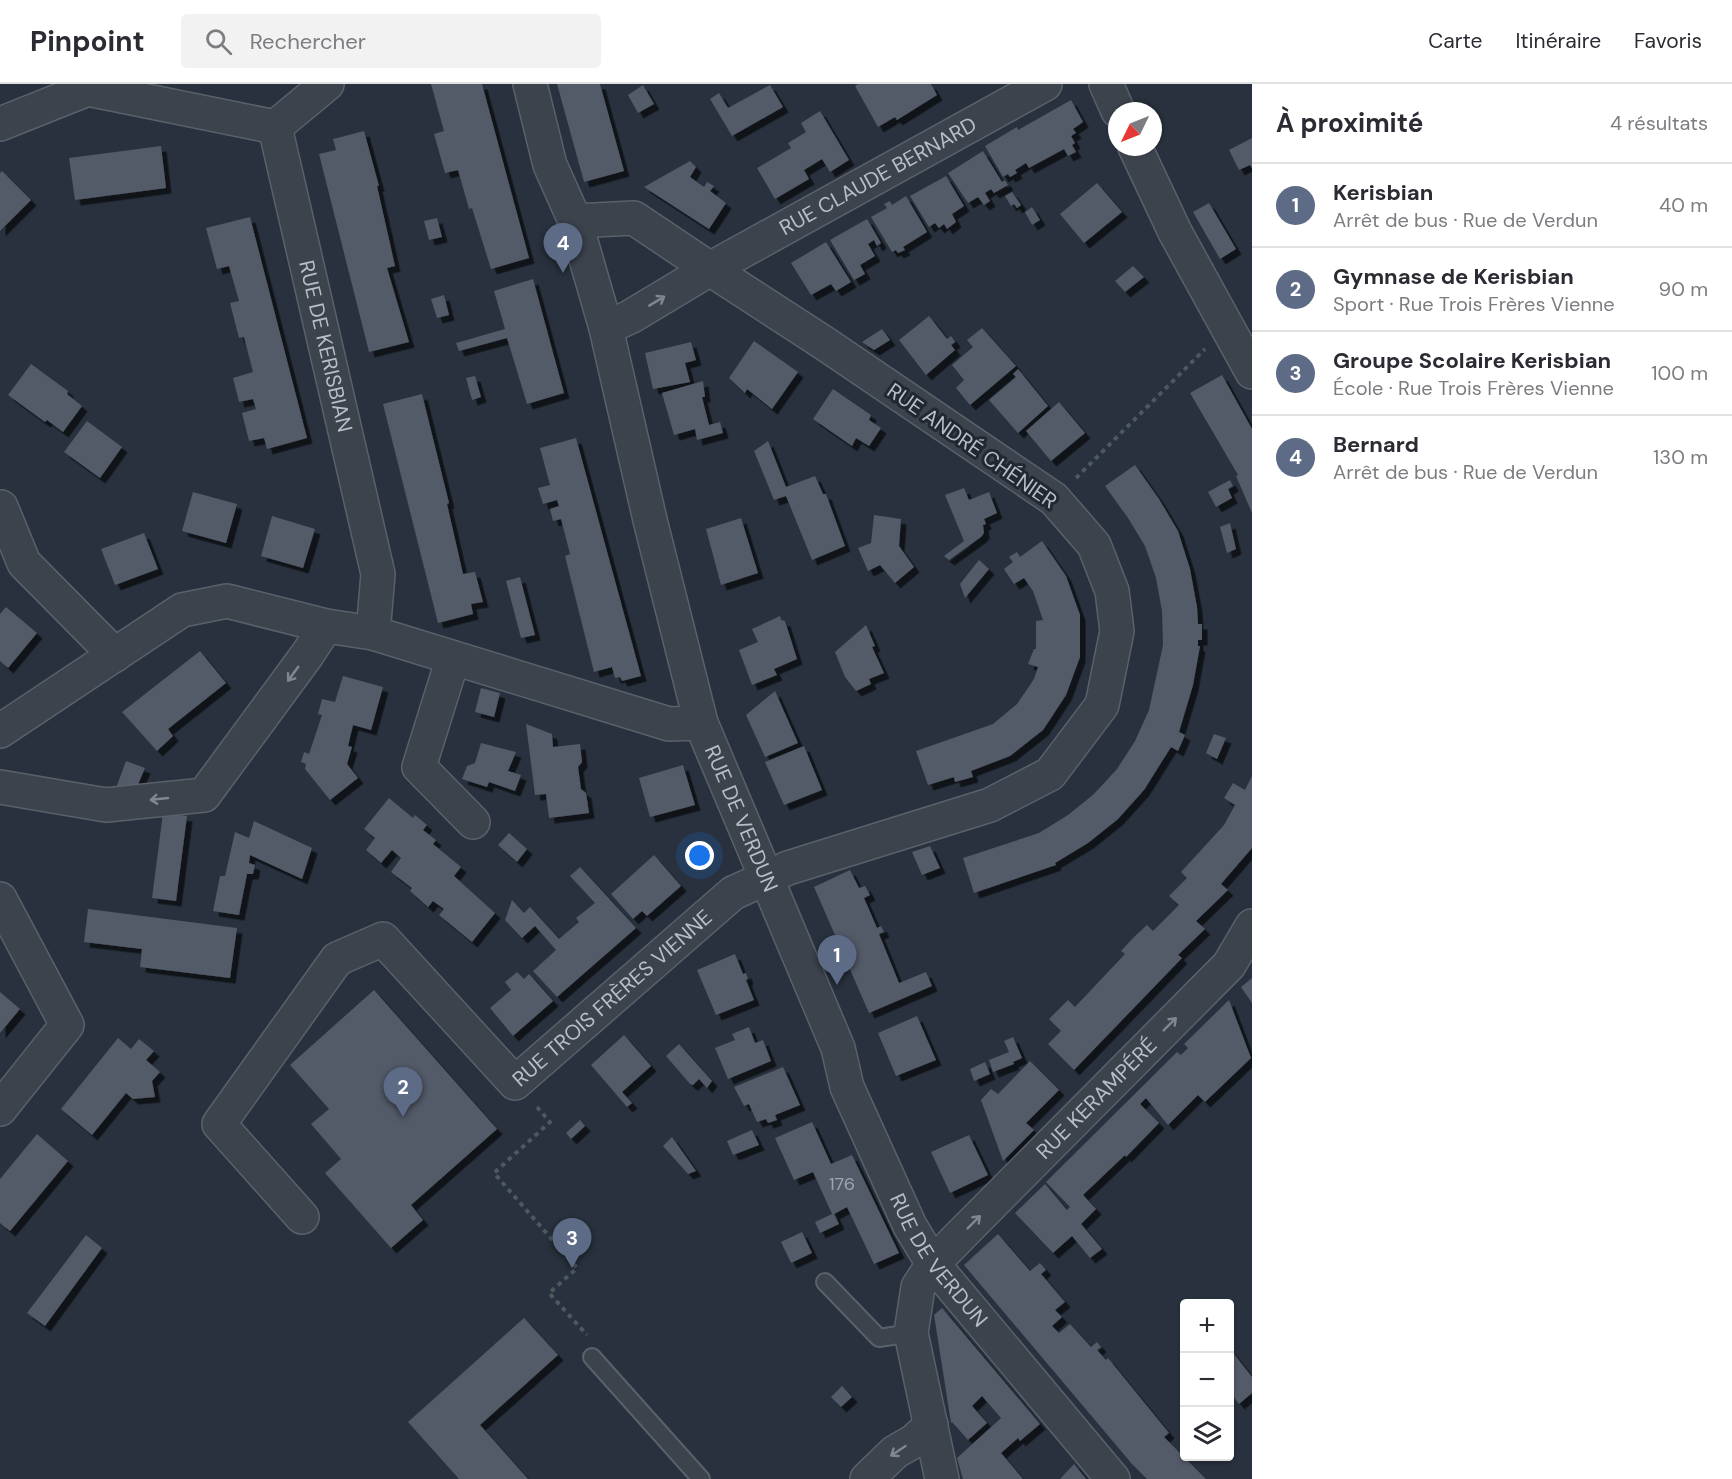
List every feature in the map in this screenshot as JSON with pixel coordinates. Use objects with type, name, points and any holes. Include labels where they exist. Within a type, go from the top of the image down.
[{"type":"street","points":[[0,124],[88,89],[275,127],[327,84]]},
{"type":"street","name":"RUE DE VERDUN","points":[[530,84],[550,165],[575,221],[606,328],[650,520],[701,723],[837,1048],[847,1087],[910,1226],[933,1264],[1113,1479]]},
{"type":"street","name":"RUE CLAUDE BERNARD","points":[[606,328],[630,317],[710,269],[1045,84]]},
{"type":"street","points":[[1106,84],[1114,102]]},
{"type":"street","name":"RUE DE KERISBIAN","points":[[275,127],[378,574],[373,633]]},
{"type":"street","points":[[1139,156],[1175,232],[1252,372]]},
{"type":"street","name":"RUE ANDRÉ CHÉNIER","points":[[575,221],[634,218],[901,394],[1054,499],[1094,545],[1112,591],[1117,631],[1102,705],[1050,774],[990,805],[788,868],[766,878]]},
{"type":"street","points":[[1,507],[24,563],[115,655]]},
{"type":"street","points":[[0,731],[182,610],[227,601],[326,626],[373,633],[669,724],[701,723]]},
{"type":"street","points":[[0,787],[106,804],[204,795],[326,626]]},
{"type":"street","points":[[453,658],[419,767],[473,822]]},
{"type":"street","name":"RUE TROIS FRÈRES VIENNE","points":[[302,1217],[219,1124],[337,958],[383,939],[514,1083],[733,892],[766,878]]},
{"type":"street","points":[[0,899],[67,1025],[0,1109]]},
{"type":"street","name":"RUE KERAMPÉRÉ","points":[[911,1333],[918,1287],[933,1264],[1229,965],[1252,926]]},
{"type":"street","points":[[911,1333],[942,1479]]},
{"type":"street","points":[[867,1479],[895,1452],[914,1441],[931,1425]]},
{"type":"lane","points":[[825,1282],[879,1338],[911,1333]]},
{"type":"lane","points":[[592,1357],[701,1479]]},
{"type":"path","points":[[1054,499],[1215,339],[1229,333]]},
{"type":"path","points":[[514,1083],[550,1122],[494,1173],[578,1268],[549,1293],[589,1337]]},
{"type":"building","points":[[431,84],[482,84],[529,258],[491,269],[472,208],[469,209],[458,170],[445,173],[434,134],[444,131]]},
{"type":"building","points":[[557,84],[600,84],[624,171],[584,182]]},
{"type":"building","points":[[858,84],[931,84],[937,95],[897,120],[895,117],[878,127],[855,86]]},
{"type":"building","points":[[643,85],[654,104],[638,113],[628,95]]},
{"type":"building","points":[[770,85],[783,107],[732,136],[710,99],[719,93],[728,108]]},
{"type":"building","points":[[1071,100],[1083,122],[1073,129],[1076,133],[1071,136],[1076,152],[1068,156],[1064,149],[1029,168],[1026,163],[1015,170],[1017,173],[1010,177],[1008,174],[1003,177],[985,146]]},
{"type":"building","points":[[820,111],[849,160],[830,172],[822,159],[804,170],[809,179],[775,199],[757,168],[791,148],[788,143],[806,132],[801,123]]},
{"type":"building","points":[[364,131],[379,186],[377,186],[395,266],[387,268],[409,342],[369,352],[319,154],[336,150],[333,139]]},
{"type":"building","points":[[1252,138],[1252,168],[1250,165],[1239,170],[1229,150]]},
{"type":"building","points":[[161,146],[166,188],[75,200],[69,158]]},
{"type":"building","points":[[983,151],[1002,182],[1005,180],[1008,185],[994,193],[991,189],[985,193],[990,201],[984,205],[978,197],[968,203],[948,173]]},
{"type":"building","points":[[690,161],[696,167],[690,177],[704,187],[707,182],[714,186],[710,191],[726,203],[709,229],[644,187]]},
{"type":"building","points":[[2,171],[31,200],[0,231],[0,173]]},
{"type":"building","points":[[946,176],[964,206],[952,214],[956,222],[947,229],[944,224],[939,228],[935,223],[929,227],[910,196]]},
{"type":"building","points":[[1097,183],[1122,212],[1084,243],[1060,214]]},
{"type":"building","points":[[1012,192],[1021,205],[1017,208],[1014,204],[1011,206],[1005,196]]},
{"type":"building","points":[[906,196],[927,232],[903,247],[905,250],[898,253],[896,250],[892,252],[871,217],[887,208],[884,204],[890,201],[892,205]]},
{"type":"building","points":[[1209,203],[1236,249],[1220,259],[1193,212]]},
{"type":"building","points":[[1032,207],[1040,220],[1032,225],[1025,212]]},
{"type":"building","points":[[250,217],[307,438],[267,449],[264,438],[249,441],[242,413],[256,409],[253,399],[239,402],[233,378],[253,372],[244,337],[239,338],[230,303],[239,301],[229,266],[217,269],[206,228]]},
{"type":"building","points":[[437,218],[442,237],[429,240],[424,221]]},
{"type":"building","points":[[867,219],[881,243],[877,246],[874,240],[868,244],[875,256],[860,265],[865,274],[854,280],[830,240]]},
{"type":"building","points":[[826,242],[851,282],[836,291],[831,284],[811,295],[791,263]]},
{"type":"building","points":[[1133,266],[1144,277],[1125,292],[1115,281]]},
{"type":"building","points":[[533,279],[564,393],[527,404],[507,338],[459,351],[456,343],[505,329],[494,291]]},
{"type":"building","points":[[444,295],[449,315],[437,318],[431,299]]},
{"type":"building","points":[[929,316],[947,339],[951,336],[955,342],[951,345],[955,350],[926,375],[899,340]]},
{"type":"building","points":[[982,328],[1016,366],[970,405],[956,388],[964,380],[952,365],[973,347],[967,340]]},
{"type":"building","points":[[882,329],[890,340],[874,350],[862,342]]},
{"type":"building","points":[[754,341],[798,372],[772,409],[747,389],[745,393],[729,378]]},
{"type":"building","points":[[691,342],[696,360],[685,363],[690,382],[653,389],[645,353]]},
{"type":"building","points":[[31,364],[68,391],[67,394],[82,406],[63,432],[8,395]]},
{"type":"building","points":[[1018,369],[1048,406],[1018,433],[989,400],[1016,377],[1013,374]]},
{"type":"building","points":[[1222,375],[1252,429],[1252,513],[1236,476],[1238,475],[1190,393]]},
{"type":"building","points":[[475,376],[481,397],[472,400],[466,378]]},
{"type":"building","points":[[703,381],[705,397],[702,397],[709,425],[720,422],[723,433],[697,440],[695,429],[674,435],[662,393]]},
{"type":"building","points":[[833,389],[871,415],[869,420],[881,428],[869,446],[856,438],[852,446],[813,419]]},
{"type":"building","points":[[422,394],[449,503],[447,504],[463,574],[475,572],[483,602],[471,604],[473,614],[438,623],[383,404]]},
{"type":"building","points":[[1059,402],[1085,433],[1051,461],[1026,431]]},
{"type":"building","points":[[87,421],[122,447],[100,478],[64,452]]},
{"type":"building","points":[[576,438],[641,676],[622,681],[620,677],[615,678],[612,667],[594,672],[565,556],[570,554],[561,519],[553,521],[550,509],[559,506],[557,500],[543,504],[538,488],[550,485],[540,448]]},
{"type":"building","points":[[768,441],[786,487],[815,476],[823,494],[826,494],[845,546],[812,560],[786,496],[774,500],[754,451]]},
{"type":"building","points":[[1135,465],[1178,531],[1190,569],[1198,624],[1202,624],[1202,640],[1198,640],[1198,646],[1200,646],[1193,685],[1179,732],[1185,735],[1178,751],[1171,747],[1144,790],[1118,819],[1088,843],[1055,863],[1056,865],[974,893],[963,858],[1039,833],[1068,815],[1094,794],[1117,769],[1135,741],[1149,710],[1163,645],[1162,611],[1156,578],[1145,546],[1105,486]]},
{"type":"building","points":[[1230,480],[1233,486],[1228,489],[1232,498],[1216,507],[1208,492]]},
{"type":"building","points":[[964,488],[969,500],[989,492],[997,513],[984,519],[986,524],[983,525],[984,533],[981,537],[949,560],[944,556],[964,541],[945,495]]},
{"type":"building","points":[[193,492],[237,504],[226,543],[182,531]]},
{"type":"building","points":[[874,515],[901,519],[899,546],[914,567],[895,583],[880,565],[868,571],[858,548],[871,543]]},
{"type":"building","points":[[272,516],[315,529],[303,568],[261,556]]},
{"type":"building","points":[[741,518],[758,573],[721,585],[706,529]]},
{"type":"building","points":[[1230,523],[1236,549],[1227,553],[1220,527]]},
{"type":"building","points":[[144,533],[158,569],[115,585],[101,549]]},
{"type":"building","points":[[1042,541],[1066,576],[1080,615],[1080,657],[1066,695],[1043,730],[1010,756],[971,771],[973,777],[955,782],[954,777],[928,785],[916,751],[993,724],[1017,704],[1034,679],[1038,667],[1028,664],[1036,649],[1036,621],[1043,620],[1033,591],[1024,578],[1014,584],[1004,569],[1013,562],[1009,557],[1017,552],[1020,557]]},
{"type":"building","points":[[979,560],[989,569],[965,598],[960,584]]},
{"type":"building","points":[[520,577],[535,635],[521,638],[506,581]]},
{"type":"building","points":[[6,607],[37,633],[8,668],[0,661],[0,614]]},
{"type":"building","points":[[780,616],[781,620],[785,621],[797,659],[774,669],[777,675],[752,685],[739,650],[758,642],[752,629]]},
{"type":"building","points":[[866,625],[875,646],[872,647],[884,673],[869,679],[871,684],[856,691],[845,677],[835,652]]},
{"type":"building","points":[[200,651],[226,683],[168,729],[173,736],[157,751],[122,712]]},
{"type":"building","points":[[343,676],[383,687],[371,730],[353,725],[348,746],[352,747],[347,764],[358,778],[330,800],[305,769],[306,764],[301,762],[304,752],[309,754],[322,715],[318,714],[322,699],[335,702]]},
{"type":"building","points":[[481,688],[500,693],[494,717],[475,712]]},
{"type":"building","points":[[775,691],[798,743],[765,757],[746,715]]},
{"type":"building","points":[[526,724],[552,734],[553,747],[580,744],[582,762],[578,767],[581,789],[586,793],[589,813],[549,818],[546,794],[535,795]]},
{"type":"building","points":[[1214,734],[1226,738],[1217,759],[1206,753]]},
{"type":"building","points":[[481,743],[516,752],[508,771],[521,775],[515,791],[489,782],[487,787],[462,779],[467,766],[475,763]]},
{"type":"building","points":[[804,746],[822,790],[784,805],[765,762]]},
{"type":"building","points":[[126,761],[145,768],[134,794],[116,788]]},
{"type":"building","points":[[683,765],[695,805],[650,817],[639,778]]},
{"type":"building","points":[[1252,776],[1252,848],[1221,884],[1228,890],[1196,921],[1205,929],[1178,955],[1182,958],[1074,1070],[1048,1044],[1061,1031],[1049,1019],[1068,1000],[1075,1007],[1125,954],[1121,951],[1135,936],[1147,925],[1153,931],[1179,905],[1169,896],[1187,878],[1181,872],[1224,825],[1235,805],[1224,798],[1233,783],[1245,790]]},
{"type":"building","points":[[389,798],[413,818],[415,815],[427,825],[423,830],[436,840],[433,844],[461,867],[454,876],[495,913],[472,942],[439,915],[444,909],[433,901],[428,907],[410,891],[412,888],[391,872],[401,858],[392,850],[381,863],[366,850],[375,838],[364,829]]},
{"type":"building","points":[[163,813],[187,816],[176,901],[152,898]]},
{"type":"building","points":[[254,821],[312,848],[302,879],[250,855],[249,863],[255,865],[253,874],[247,874],[239,915],[213,911],[220,876],[225,876],[235,832],[249,838]]},
{"type":"building","points":[[509,833],[527,849],[517,862],[498,845]]},
{"type":"building","points":[[930,846],[940,868],[922,875],[912,852]]},
{"type":"building","points":[[654,855],[681,886],[647,916],[642,911],[633,919],[611,894]]},
{"type":"building","points":[[580,867],[636,928],[557,997],[533,971],[556,950],[535,926],[522,938],[505,920],[512,900],[524,913],[530,907],[559,939],[579,922],[576,918],[595,903],[570,876]]},
{"type":"building","points":[[850,870],[859,888],[865,886],[870,895],[864,898],[877,928],[881,926],[884,932],[879,934],[899,983],[926,972],[932,986],[869,1013],[814,887]]},
{"type":"building","points":[[88,909],[237,928],[230,978],[140,967],[142,949],[84,942]]},
{"type":"building","points":[[735,954],[743,974],[746,973],[748,979],[746,980],[754,1000],[716,1015],[697,970]]},
{"type":"building","points":[[517,972],[524,979],[529,974],[553,1001],[513,1036],[490,1008],[511,990],[505,982]]},
{"type":"building","points":[[1252,978],[1252,1003],[1241,987]]},
{"type":"building","points":[[374,990],[497,1129],[411,1205],[423,1220],[391,1248],[325,1173],[341,1159],[311,1124],[329,1109],[290,1065]]},
{"type":"building","points":[[0,992],[20,1009],[0,1033]]},
{"type":"building","points":[[1229,1000],[1251,1058],[1205,1102],[1198,1095],[1168,1125],[1146,1098],[1140,1104],[1159,1123],[1126,1157],[1125,1155],[1083,1195],[1096,1209],[1081,1224],[1102,1249],[1090,1258],[1072,1236],[1053,1253],[1015,1213],[1045,1184],[1067,1210],[1070,1207],[1046,1182],[1177,1052],[1181,1055],[1188,1048],[1184,1044]]},
{"type":"building","points":[[917,1016],[936,1060],[896,1076],[878,1033]]},
{"type":"building","points":[[749,1027],[755,1043],[763,1040],[771,1061],[728,1079],[715,1048],[735,1040],[732,1034]]},
{"type":"building","points":[[624,1035],[651,1066],[622,1092],[632,1103],[627,1107],[591,1065]]},
{"type":"building","points":[[1013,1037],[1022,1058],[1013,1062],[1014,1064],[993,1072],[989,1060],[1009,1052],[1004,1041]]},
{"type":"building","points":[[118,1038],[131,1049],[139,1039],[154,1051],[146,1060],[160,1072],[152,1081],[155,1097],[133,1099],[126,1093],[92,1135],[61,1109]]},
{"type":"building","points":[[679,1044],[712,1081],[707,1088],[699,1079],[693,1085],[690,1084],[666,1056]]},
{"type":"building","points":[[1030,1061],[1059,1090],[1026,1123],[1034,1130],[1003,1161],[981,1100],[991,1089],[998,1094]]},
{"type":"building","points":[[985,1062],[990,1074],[974,1081],[970,1069]]},
{"type":"building","points":[[783,1067],[800,1105],[775,1115],[777,1120],[768,1123],[766,1119],[757,1122],[749,1104],[744,1106],[734,1087]]},
{"type":"building","points":[[580,1120],[585,1126],[571,1139],[566,1133]]},
{"type":"building","points":[[812,1122],[831,1164],[852,1155],[899,1253],[874,1264],[847,1207],[834,1214],[839,1224],[820,1233],[815,1222],[832,1214],[813,1172],[794,1180],[775,1138]]},
{"type":"building","points":[[752,1130],[759,1145],[733,1155],[727,1141]]},
{"type":"building","points":[[37,1134],[68,1161],[10,1231],[0,1223],[0,1179]]},
{"type":"building","points":[[969,1135],[988,1175],[950,1193],[931,1152]]},
{"type":"building","points":[[672,1137],[696,1171],[688,1174],[663,1146]]},
{"type":"building","points":[[802,1232],[812,1253],[791,1263],[781,1242]]},
{"type":"building","points":[[998,1234],[1030,1271],[1040,1263],[1046,1270],[1041,1274],[1065,1302],[1055,1310],[1062,1317],[1052,1326],[1059,1333],[1070,1324],[1091,1347],[1097,1342],[1101,1347],[1097,1350],[1106,1360],[1108,1358],[1169,1433],[1164,1437],[1180,1453],[1180,1461],[1188,1461],[1206,1479],[1147,1479],[964,1265]]},
{"type":"building","points":[[86,1235],[102,1248],[45,1326],[27,1313]]},
{"type":"building","points":[[942,1308],[1040,1424],[1020,1441],[1018,1438],[1001,1453],[1023,1479],[963,1479],[957,1458],[1001,1418],[982,1396],[972,1406],[987,1423],[968,1440],[951,1423],[934,1315]]},
{"type":"building","points":[[524,1318],[558,1355],[480,1425],[528,1479],[459,1479],[408,1422]]},
{"type":"building","points":[[1234,1354],[1252,1377],[1252,1393],[1239,1404],[1234,1397]]},
{"type":"building","points":[[842,1386],[852,1397],[841,1407],[831,1397]]},
{"type":"building","points":[[1074,1464],[1086,1479],[1060,1479]]},
{"type":"place","name":"Bernard","points":[[563,273]]},
{"type":"place","name":"Kerisbian","points":[[837,985]]},
{"type":"place","name":"Gymnase de Kerisbian","points":[[403,1117]]},
{"type":"place","name":"Groupe Scolaire Kerisbian","points":[[572,1268]]}]
